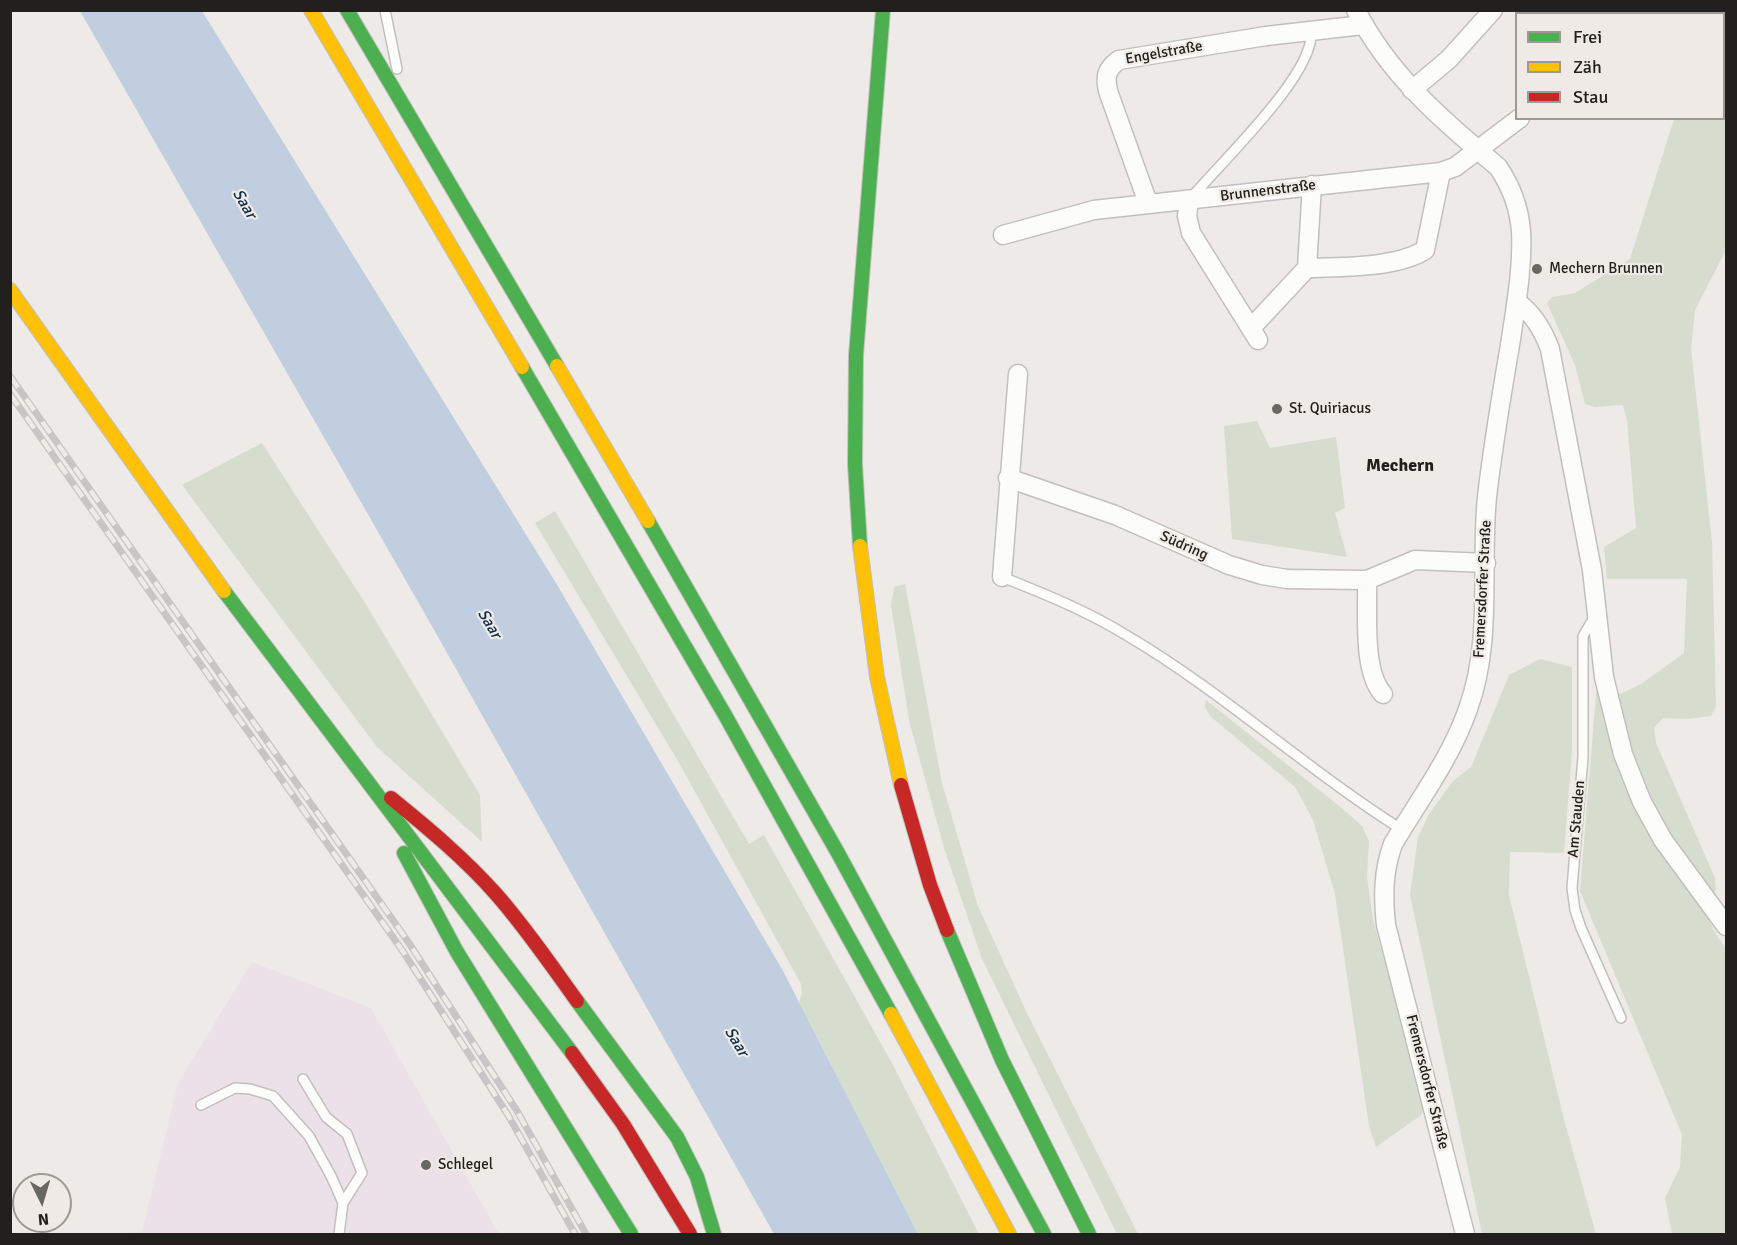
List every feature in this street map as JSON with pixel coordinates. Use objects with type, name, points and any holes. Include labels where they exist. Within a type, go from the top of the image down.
[{"type":"main road","points":[[311,10],[660,602],[783,816],[880,992],[1008,1234]]},
{"type":"main road","points":[[347,10],[675,566],[810,801],[1044,1234]]},
{"type":"main road","points":[[883,10],[855,387],[854,445],[859,537],[866,603],[888,733],[917,845],[933,893],[985,1025],[1089,1234]]},
{"type":"main road","points":[[10,290],[160,503],[358,772],[580,1064],[623,1124],[690,1234]]},
{"type":"main road","points":[[358,772],[444,841],[488,883],[666,1120],[688,1157],[706,1203],[714,1234]]},
{"type":"main road","points":[[358,772],[428,895],[457,952],[631,1234]]},
{"type":"street","points":[[1412,90],[1455,53],[1493,10]]},
{"type":"street","name":"Fremersdorfer Straße","points":[[1360,18],[1386,61],[1412,90],[1498,167],[1508,181],[1518,208],[1521,242],[1516,303],[1492,453],[1487,501],[1484,623],[1479,669],[1468,709],[1435,776],[1401,829],[1387,860],[1383,897],[1386,925],[1465,1234]]},
{"type":"street","name":"Engelstraße","points":[[1148,203],[1108,91],[1105,78],[1111,66],[1119,60],[1311,32],[1360,18]]},
{"type":"street","name":"Brunnenstraße","points":[[1003,235],[1057,218],[1148,203],[1189,201],[1441,172],[1455,167],[1517,120]]},
{"type":"street","points":[[1307,268],[1373,264],[1409,257],[1425,250],[1441,172]]},
{"type":"street","points":[[1189,201],[1187,216],[1191,233],[1255,333],[1307,268],[1312,186]]},
{"type":"street","points":[[1516,303],[1530,313],[1544,332],[1550,349],[1578,486],[1592,570],[1604,677],[1623,754],[1642,802],[1663,840],[1726,926]]},
{"type":"street","points":[[1002,578],[1008,478],[1018,374]]},
{"type":"street","name":"Südring","points":[[1008,478],[1115,515],[1229,565],[1262,575],[1287,579],[1367,580],[1415,560],[1486,563]]},
{"type":"street","points":[[1367,580],[1370,671],[1375,686],[1383,694]]},
{"type":"lane","points":[[385,10],[406,110]]},
{"type":"lane","points":[[1189,201],[1270,110],[1308,51],[1311,32]]},
{"type":"lane","points":[[1002,578],[1084,611],[1127,635],[1181,670],[1346,794],[1401,829]]},
{"type":"lane","name":"Am Stauden","points":[[1597,614],[1583,636],[1583,758],[1572,888],[1575,910],[1581,928],[1621,1018]]},
{"type":"lane","points":[[303,1079],[326,1117],[347,1134],[362,1173],[344,1203],[339,1234]]},
{"type":"lane","points":[[201,1105],[236,1088],[250,1089],[273,1096],[309,1136],[344,1203]]},
{"type":"shaded area","points":[[1726,36],[1726,250],[1695,310],[1691,349],[1712,542],[1716,706],[1711,716],[1687,719],[1663,718],[1654,728],[1656,743],[1715,878],[1716,889],[1706,911],[1714,931],[1726,949],[1726,1234],[1672,1234],[1665,1198],[1680,1167],[1682,1135],[1580,891],[1597,682],[1612,698],[1641,684],[1684,653],[1687,579],[1607,579],[1604,547],[1636,528],[1627,420],[1623,405],[1595,407],[1585,404],[1575,365],[1547,303],[1552,297],[1575,293],[1630,259],[1674,120],[1725,120]]},
{"type":"shaded area","points":[[1257,421],[1270,448],[1336,437],[1345,508],[1335,513],[1347,557],[1232,539],[1224,426]]},
{"type":"shaded area","points":[[262,443],[367,606],[480,795],[482,842],[377,747],[182,485]]},
{"type":"shaded area","points":[[555,511],[749,844],[764,835],[893,1065],[979,1234],[918,1234],[799,1002],[802,993],[801,984],[678,761],[535,523]]},
{"type":"shaded area","points":[[905,584],[942,783],[978,906],[1027,1013],[1138,1234],[1117,1234],[982,959],[944,848],[909,720],[891,605],[894,587]]},
{"type":"shaded area","points":[[1540,659],[1572,667],[1572,751],[1564,853],[1510,852],[1509,895],[1565,1123],[1596,1234],[1482,1234],[1410,895],[1418,837],[1429,814],[1453,781],[1471,767],[1509,675]]},
{"type":"shaded area","points":[[1206,700],[1343,809],[1362,826],[1369,841],[1367,877],[1373,920],[1425,1108],[1420,1116],[1376,1147],[1369,1126],[1335,894],[1313,820],[1295,787],[1210,716],[1205,707]]},
{"type":"shaded area","points":[[252,962],[371,1008],[499,1234],[126,1234],[142,1231],[178,1083]]},
{"type":"water","name":"Saar","points":[[80,11],[202,11],[556,583],[783,971],[918,1234],[774,1234],[433,628]]},
{"type":"railway","points":[[10,376],[409,943],[517,1111],[586,1234]]},
{"type":"railway","points":[[10,394],[402,950],[508,1115],[575,1234]]},
{"type":"traffic: fast","points":[[347,10],[557,366]]},
{"type":"traffic: fast","points":[[860,546],[855,464],[856,355],[883,10]]},
{"type":"traffic: fast","points":[[522,367],[725,715],[891,1014]]},
{"type":"traffic: fast","points":[[648,521],[838,853],[1044,1234]]},
{"type":"traffic: fast","points":[[224,591],[572,1053]]},
{"type":"traffic: fast","points":[[404,853],[457,952],[631,1234]]},
{"type":"traffic: fast","points":[[947,930],[1002,1060],[1089,1234]]},
{"type":"traffic: fast","points":[[577,1001],[677,1137],[697,1177],[714,1234]]},
{"type":"traffic: slow","points":[[311,10],[522,367]]},
{"type":"traffic: slow","points":[[10,290],[224,591]]},
{"type":"traffic: slow","points":[[557,366],[648,521]]},
{"type":"traffic: slow","points":[[860,546],[877,677],[901,785]]},
{"type":"traffic: slow","points":[[891,1014],[1009,1234]]},
{"type":"traffic: jam","points":[[901,785],[930,885],[947,930]]},
{"type":"traffic: jam","points":[[391,798],[459,856],[496,894],[528,933],[577,1001]]},
{"type":"traffic: jam","points":[[572,1053],[623,1124],[690,1234]]},
{"type":"place","name":"Mechern Brunnen","points":[[1537,269]]},
{"type":"place","name":"St. Quiriacus","points":[[1277,409]]},
{"type":"place","name":"Schlegel","points":[[426,1165]]},
{"type":"district","name":"Mechern","points":[[1400,466]]}]
